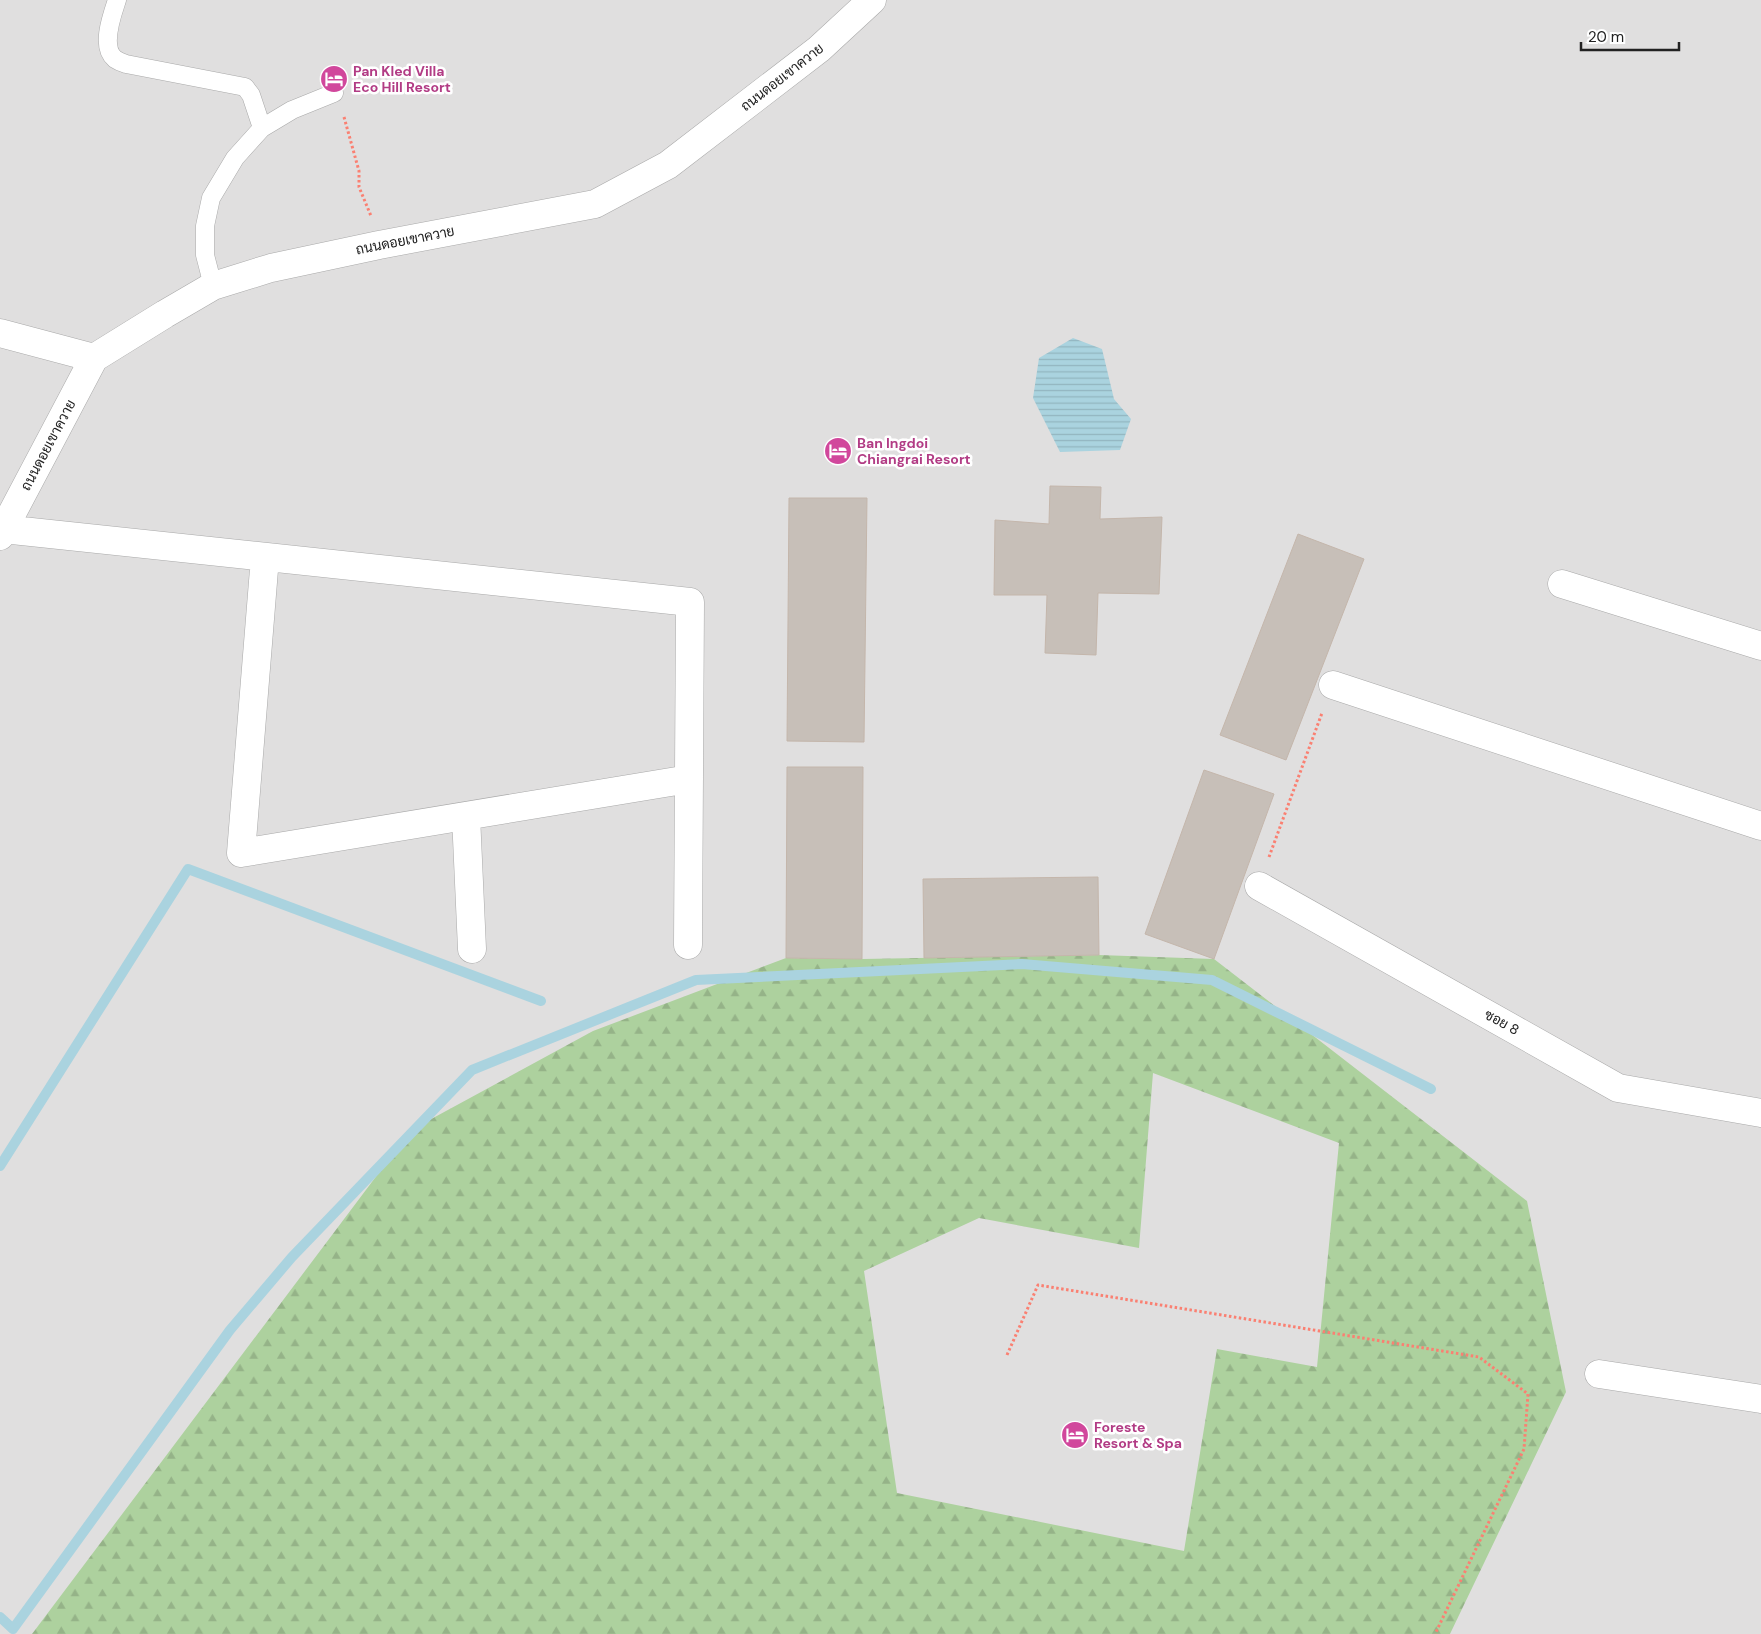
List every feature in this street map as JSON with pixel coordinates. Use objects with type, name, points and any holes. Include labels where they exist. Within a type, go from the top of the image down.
[{"type":"street","name":"ถนนดอยเขาควาย","points":[[2,532],[94,358],[165,314],[213,286],[271,268],[379,245],[595,204],[668,166],[819,49],[872,0]]},
{"type":"street","points":[[0,333],[94,358]]},
{"type":"street","points":[[2,532],[265,557],[690,602],[688,945]]},
{"type":"street","points":[[265,557],[241,853],[689,779]]},
{"type":"street","points":[[1562,584],[1761,646]]},
{"type":"street","points":[[1333,685],[1761,826]]},
{"type":"street","points":[[466,816],[472,949]]},
{"type":"street","name":"ซอย 8","points":[[1259,886],[1618,1088],[1761,1113]]},
{"type":"street","points":[[1599,1374],[1761,1399]]},
{"type":"lane","points":[[116,0],[108,26],[110,50],[114,58],[126,64],[245,87],[251,95],[262,128]]},
{"type":"lane","points":[[213,286],[205,255],[205,226],[211,198],[235,158],[262,128],[292,110],[334,93]]},
{"type":"path","points":[[344,115],[359,171],[359,187],[373,221],[379,245]]},
{"type":"path","points":[[1259,886],[1333,685]]},
{"type":"path","points":[[1007,1355],[1038,1285],[1479,1358],[1528,1394],[1524,1449],[1435,1634]]},
{"type":"shaded area","points":[[0,0],[1761,0],[1761,1634],[0,1634]]},
{"type":"green space","points":[[1099,955],[1214,959],[1527,1201],[1566,1392],[1450,1634],[32,1634],[411,1130],[593,1031],[786,958],[862,959]],"holes":[[[1153,1073],[1339,1143],[1317,1367],[1217,1349],[1184,1551],[897,1493],[864,1271],[979,1218],[1139,1248]]]},
{"type":"water","points":[[1073,338],[1102,349],[1114,399],[1131,419],[1120,450],[1060,452],[1033,398],[1039,358]]},
{"type":"building","points":[[1050,486],[1101,487],[1100,519],[1162,517],[1159,594],[1098,593],[1096,655],[1045,653],[1047,595],[994,595],[995,520],[1049,524]]},
{"type":"building","points":[[789,498],[867,498],[864,742],[787,741]]},
{"type":"building","points":[[1298,534],[1364,559],[1286,760],[1220,735]]},
{"type":"building","points":[[787,767],[863,767],[862,959],[786,958]]},
{"type":"building","points":[[1204,770],[1274,794],[1214,959],[1145,934]]},
{"type":"building","points":[[1098,877],[1099,955],[924,958],[923,879]]},
{"type":"waterway","points":[[0,1166],[188,869],[541,1001]]},
{"type":"waterway","points":[[0,1617],[13,1629],[230,1330],[292,1257],[472,1070],[696,980],[1022,964],[1212,980],[1431,1089]]},
{"type":"place","name":"Pan Kled Villa Eco Hill Resort","points":[[334,79]]},
{"type":"place","name":"Ban Ingdoi Chiangrai Resort","points":[[838,451]]},
{"type":"place","name":"Foreste Resort & Spa","points":[[1075,1435]]}]
